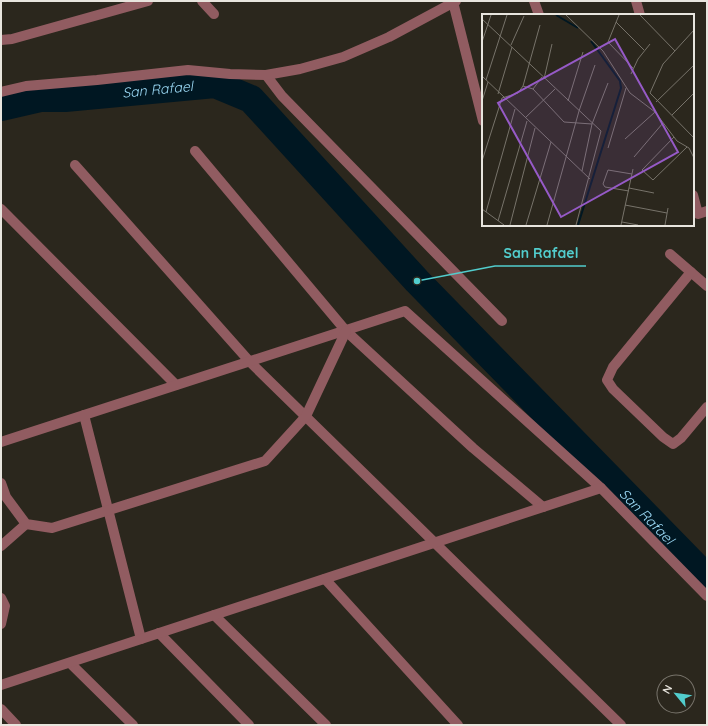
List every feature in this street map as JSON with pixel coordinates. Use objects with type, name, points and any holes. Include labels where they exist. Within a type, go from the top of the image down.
[{"type":"street","points":[[1,40],[12,39],[148,1]]},
{"type":"street","points":[[202,1],[214,14]]},
{"type":"street","points":[[1,92],[26,86],[188,70],[230,74],[266,74],[300,69],[343,57],[388,37],[454,1],[482,117]]},
{"type":"street","points":[[534,1],[539,14]]},
{"type":"street","points":[[636,1],[640,14]]},
{"type":"street","points":[[266,74],[282,96],[502,320]]},
{"type":"street","points":[[195,151],[346,330],[473,448],[543,507]]},
{"type":"street","points":[[74,165],[250,362],[621,725]]},
{"type":"street","points":[[694,199],[698,214],[707,211]]},
{"type":"street","points":[[1,209],[176,386]]},
{"type":"street","points":[[670,254],[707,286]]},
{"type":"street","points":[[691,272],[613,367],[606,380],[613,389],[663,437],[673,444],[681,438],[707,407]]},
{"type":"street","points":[[2,441],[405,311],[601,488],[707,596]]},
{"type":"street","points":[[1,483],[6,497],[26,524],[52,528],[266,461],[306,416],[346,330]]},
{"type":"street","points":[[84,415],[141,639]]},
{"type":"street","points":[[1,685],[601,488]]},
{"type":"street","points":[[1,546],[26,524]]},
{"type":"street","points":[[325,579],[458,725]]},
{"type":"street","points":[[1,598],[6,606],[1,624]]},
{"type":"street","points":[[214,615],[326,725]]},
{"type":"street","points":[[159,633],[249,725]]},
{"type":"street","points":[[70,663],[133,725]]},
{"type":"street","points":[[1,709],[16,725]]},
{"type":"waterway","name":"San Rafael","points":[[1,107],[40,98],[65,98],[215,84],[251,99],[417,281],[707,578]]},
{"type":"place","name":"San Rafael","points":[[417,281]]}]
